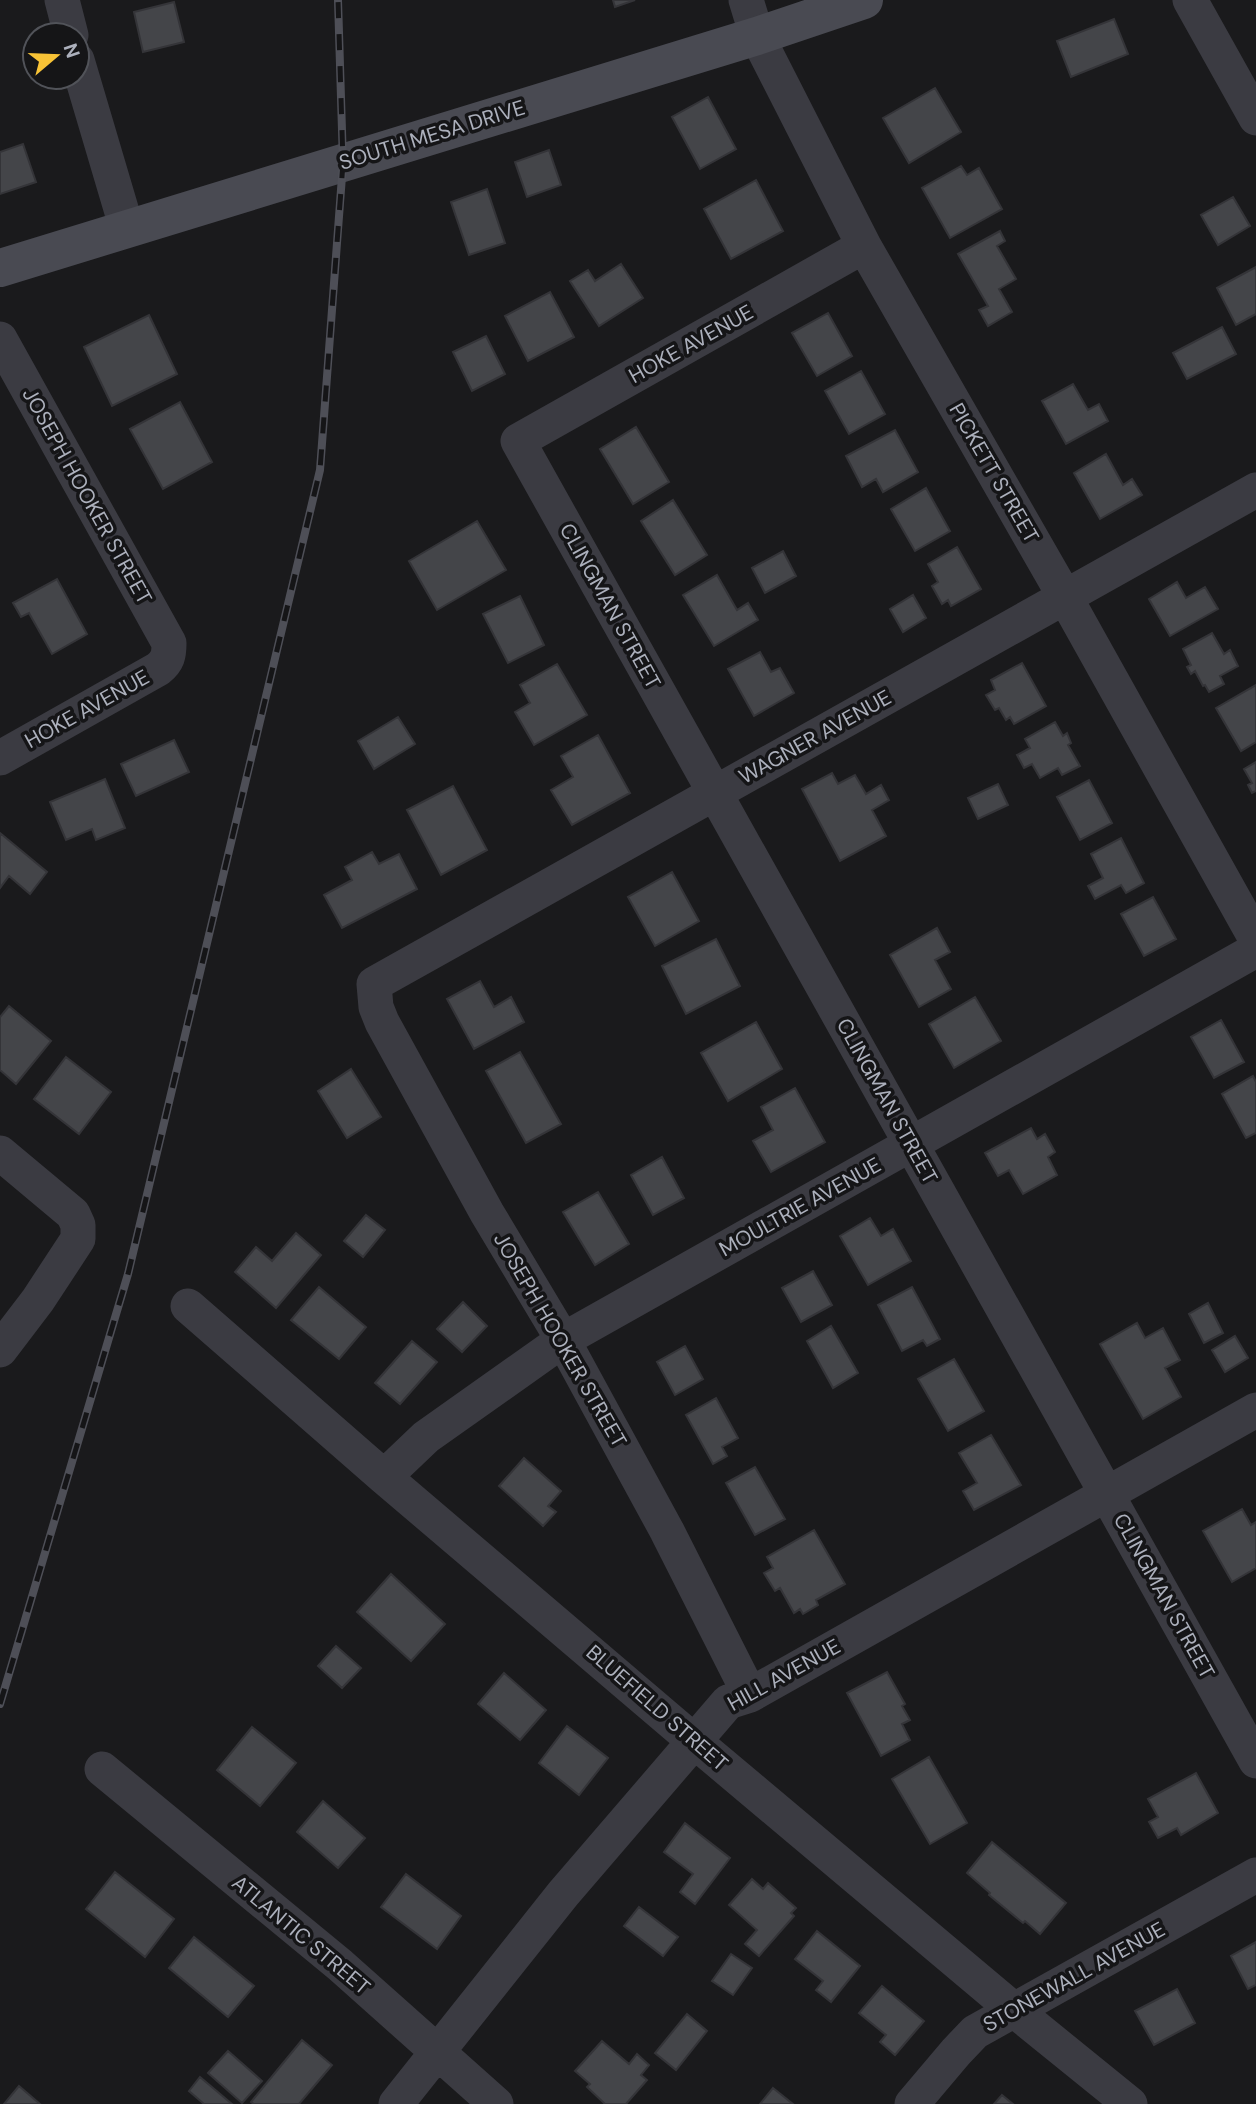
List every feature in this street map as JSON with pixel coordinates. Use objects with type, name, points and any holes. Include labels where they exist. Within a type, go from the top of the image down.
[{"type":"main road","name":"SOUTH MESA DRIVE","points":[[0,268],[757,36],[864,0]]},
{"type":"street","points":[[62,0],[67,21]]},
{"type":"street","name":"PICKETT STREET","points":[[746,0],[757,36],[864,246],[1065,597],[1256,939]]},
{"type":"street","points":[[1190,0],[1256,118]]},
{"type":"street","points":[[86,91],[127,229]]},
{"type":"street","name":"HOKE AVENUE","points":[[518,441],[864,246]]},
{"type":"street","name":"JOSEPH HOOKER STREET","points":[[0,339],[169,643],[169,655]]},
{"type":"street","name":"CLINGMAN STREET","points":[[518,441],[1256,1761]]},
{"type":"street","name":"WAGNER AVENUE","points":[[374,984],[1256,489]]},
{"type":"street","name":"HOKE AVENUE","points":[[0,758],[158,669],[169,655]]},
{"type":"street","name":"MOULTRIE AVENUE","points":[[384,1477],[426,1437],[563,1339],[1256,950]]},
{"type":"street","name":"JOSEPH HOOKER STREET","points":[[374,984],[376,1007],[382,1022],[487,1213],[563,1339],[667,1531],[750,1695]]},
{"type":"street","points":[[0,1153],[73,1214],[78,1225],[78,1239],[38,1300],[0,1350]]},
{"type":"street","name":"BLUEFIELD STREET","points":[[188,1306],[694,1741],[1130,2104]]},
{"type":"street","name":"HILL AVENUE","points":[[396,2104],[563,1894],[728,1702],[750,1695],[1256,1410]]},
{"type":"street","name":"ATLANTIC STREET","points":[[102,1769],[340,1965],[496,2104]]},
{"type":"street","name":"STONEWALL AVENUE","points":[[912,2104],[975,2032],[1256,1875]]},
{"type":"building","points":[[613,0],[635,0],[615,7]]},
{"type":"building","points":[[174,2],[184,42],[143,52],[134,12]]},
{"type":"building","points":[[1114,19],[1128,54],[1071,77],[1057,41]]},
{"type":"building","points":[[935,88],[961,132],[909,163],[883,118]]},
{"type":"building","points":[[708,97],[736,149],[700,169],[672,117]]},
{"type":"building","points":[[23,144],[36,182],[0,194],[0,152]]},
{"type":"building","points":[[549,150],[561,185],[527,197],[515,162]]},
{"type":"building","points":[[961,166],[967,175],[979,168],[1002,209],[950,238],[922,188]]},
{"type":"building","points":[[756,180],[783,231],[731,259],[704,209]]},
{"type":"building","points":[[487,189],[505,243],[469,255],[451,202]]},
{"type":"building","points":[[1233,197],[1250,226],[1218,245],[1201,215]]},
{"type":"building","points":[[1000,231],[1005,241],[997,246],[1016,279],[999,289],[1012,312],[988,326],[979,310],[988,306],[958,254]]},
{"type":"building","points":[[621,264],[643,298],[599,326],[570,281],[588,270],[595,281]]},
{"type":"building","points":[[1256,267],[1256,314],[1236,325],[1217,288]]},
{"type":"building","points":[[550,292],[574,337],[528,361],[505,316]]},
{"type":"building","points":[[828,313],[852,356],[817,376],[792,333]]},
{"type":"building","points":[[149,315],[177,374],[112,406],[84,347]]},
{"type":"building","points":[[1222,327],[1236,354],[1187,379],[1173,353]]},
{"type":"building","points":[[486,336],[505,374],[472,391],[453,352]]},
{"type":"building","points":[[861,371],[885,414],[849,434],[825,391]]},
{"type":"building","points":[[1073,384],[1088,410],[1099,404],[1108,421],[1066,444],[1042,401]]},
{"type":"building","points":[[180,402],[212,462],[163,489],[130,429]]},
{"type":"building","points":[[636,427],[669,482],[633,504],[600,449]]},
{"type":"building","points":[[895,430],[918,472],[883,492],[876,479],[862,487],[846,456]]},
{"type":"building","points":[[1106,454],[1123,485],[1132,479],[1142,495],[1100,519],[1074,473]]},
{"type":"building","points":[[926,488],[950,531],[915,551],[891,509]]},
{"type":"building","points":[[673,500],[707,555],[675,575],[641,521]]},
{"type":"building","points":[[477,521],[506,570],[437,610],[409,561]]},
{"type":"building","points":[[957,547],[981,589],[951,606],[948,600],[942,604],[932,586],[938,582],[928,564]]},
{"type":"building","points":[[783,551],[796,576],[765,593],[752,568]]},
{"type":"building","points":[[717,575],[737,610],[748,603],[758,620],[714,646],[683,595]]},
{"type":"building","points":[[57,579],[87,634],[52,654],[29,613],[21,617],[13,603]]},
{"type":"building","points":[[1177,582],[1186,598],[1205,587],[1218,609],[1170,636],[1149,599]]},
{"type":"building","points":[[913,595],[926,618],[903,632],[890,609]]},
{"type":"building","points":[[520,596],[544,645],[508,663],[483,614]]},
{"type":"building","points":[[1212,633],[1224,654],[1230,650],[1238,666],[1220,676],[1224,684],[1209,692],[1195,671],[1191,674],[1187,667],[1191,665],[1183,649]]},
{"type":"building","points":[[760,652],[771,672],[780,668],[794,693],[754,716],[728,669]]},
{"type":"building","points":[[1022,663],[1046,706],[1014,724],[1010,717],[1006,720],[999,708],[995,710],[986,695],[995,690],[991,680]]},
{"type":"building","points":[[557,664],[587,715],[534,745],[515,712],[530,703],[520,685]]},
{"type":"building","points":[[1256,685],[1256,742],[1241,751],[1216,708]]},
{"type":"building","points":[[398,717],[415,744],[374,769],[358,741]]},
{"type":"building","points":[[1055,722],[1063,736],[1067,733],[1071,743],[1068,745],[1080,766],[1062,775],[1058,768],[1040,778],[1032,764],[1024,768],[1017,755],[1030,748],[1025,739]]},
{"type":"building","points":[[598,735],[630,793],[572,825],[551,790],[573,777],[561,756]]},
{"type":"building","points":[[174,740],[189,772],[136,796],[121,764]]},
{"type":"building","points":[[1256,762],[1256,791],[1252,793],[1248,785],[1252,783],[1244,769]]},
{"type":"building","points":[[832,773],[838,784],[855,775],[866,794],[881,785],[889,800],[872,810],[886,836],[840,861],[802,789]]},
{"type":"building","points":[[105,779],[125,828],[96,840],[92,829],[66,840],[50,802]]},
{"type":"building","points":[[1089,780],[1112,823],[1080,840],[1057,797]]},
{"type":"building","points":[[998,784],[1008,805],[978,819],[968,798]]},
{"type":"building","points":[[453,786],[487,850],[441,875],[407,810]]},
{"type":"building","points":[[0,833],[47,872],[30,894],[9,876],[0,888]]},
{"type":"building","points":[[1121,838],[1144,883],[1126,893],[1121,885],[1095,899],[1088,886],[1103,878],[1091,854]]},
{"type":"building","points":[[372,852],[379,864],[399,854],[417,889],[342,928],[324,895],[352,880],[345,867]]},
{"type":"building","points":[[672,872],[699,921],[655,946],[628,897]]},
{"type":"building","points":[[1153,897],[1176,939],[1144,956],[1121,914]]},
{"type":"building","points":[[937,928],[950,952],[935,960],[951,989],[919,1007],[890,955]]},
{"type":"building","points":[[716,939],[740,986],[686,1014],[662,966]]},
{"type":"building","points":[[480,981],[494,1007],[511,997],[524,1022],[474,1049],[447,999]]},
{"type":"building","points":[[975,997],[1001,1041],[954,1068],[929,1024]]},
{"type":"building","points":[[9,1006],[51,1041],[16,1084],[0,1070],[0,1017]]},
{"type":"building","points":[[1221,1020],[1244,1062],[1214,1078],[1191,1037]]},
{"type":"building","points":[[756,1022],[782,1069],[728,1101],[701,1053]]},
{"type":"building","points":[[520,1052],[561,1124],[526,1143],[486,1071]]},
{"type":"building","points":[[66,1057],[111,1092],[79,1134],[34,1099]]},
{"type":"building","points":[[351,1069],[381,1117],[347,1138],[318,1091]]},
{"type":"building","points":[[1253,1076],[1256,1082],[1256,1133],[1246,1138],[1222,1094]]},
{"type":"building","points":[[795,1088],[825,1142],[771,1172],[753,1141],[773,1130],[761,1107]]},
{"type":"building","points":[[1031,1128],[1037,1139],[1045,1134],[1055,1152],[1048,1157],[1057,1175],[1023,1194],[1009,1170],[998,1176],[985,1153]]},
{"type":"building","points":[[662,1157],[684,1198],[653,1215],[631,1175]]},
{"type":"building","points":[[598,1192],[629,1244],[595,1265],[563,1212]]},
{"type":"building","points":[[366,1215],[385,1230],[363,1257],[344,1241]]},
{"type":"building","points":[[870,1218],[881,1236],[893,1229],[911,1261],[868,1285],[840,1236]]},
{"type":"building","points":[[296,1233],[321,1255],[276,1308],[235,1272],[256,1247],[272,1261]]},
{"type":"building","points":[[813,1271],[832,1305],[801,1322],[782,1288]]},
{"type":"building","points":[[319,1287],[366,1327],[339,1359],[291,1320]]},
{"type":"building","points":[[912,1287],[940,1339],[927,1346],[923,1340],[902,1351],[878,1305]]},
{"type":"building","points":[[463,1302],[487,1326],[462,1352],[437,1329]]},
{"type":"building","points":[[1208,1303],[1223,1333],[1204,1343],[1189,1314]]},
{"type":"building","points":[[1137,1323],[1145,1338],[1163,1328],[1180,1360],[1165,1368],[1181,1397],[1143,1419],[1100,1344]]},
{"type":"building","points":[[831,1326],[858,1373],[833,1388],[807,1341]]},
{"type":"building","points":[[1235,1336],[1248,1358],[1225,1372],[1212,1350]]},
{"type":"building","points":[[412,1341],[437,1362],[400,1404],[375,1383]]},
{"type":"building","points":[[685,1346],[703,1379],[675,1395],[657,1362]]},
{"type":"building","points":[[954,1359],[984,1411],[948,1431],[918,1379]]},
{"type":"building","points":[[716,1398],[738,1438],[722,1447],[727,1456],[713,1464],[686,1415]]},
{"type":"building","points":[[991,1435],[1021,1485],[974,1510],[963,1491],[977,1483],[959,1453]]},
{"type":"building","points":[[524,1458],[561,1491],[548,1506],[556,1512],[543,1526],[499,1486]]},
{"type":"building","points":[[755,1467],[785,1519],[755,1535],[726,1483]]},
{"type":"building","points":[[1242,1509],[1251,1525],[1256,1522],[1256,1568],[1232,1582],[1203,1531]]},
{"type":"building","points":[[814,1530],[845,1584],[816,1600],[818,1605],[803,1614],[800,1609],[794,1613],[780,1588],[775,1591],[764,1573],[773,1568],[767,1557]]},
{"type":"building","points":[[391,1574],[445,1624],[411,1661],[357,1612]]},
{"type":"building","points":[[336,1646],[361,1668],[342,1688],[318,1666]]},
{"type":"building","points":[[887,1672],[905,1704],[902,1706],[910,1720],[902,1724],[910,1740],[881,1756],[847,1693]]},
{"type":"building","points":[[504,1673],[546,1710],[520,1740],[478,1704]]},
{"type":"building","points":[[567,1726],[608,1758],[579,1795],[539,1763]]},
{"type":"building","points":[[252,1727],[296,1763],[260,1806],[217,1770]]},
{"type":"building","points":[[929,1757],[967,1823],[930,1844],[892,1779]]},
{"type":"building","points":[[1196,1773],[1218,1813],[1181,1835],[1177,1828],[1158,1838],[1149,1822],[1158,1817],[1148,1799]]},
{"type":"building","points":[[323,1801],[365,1838],[338,1868],[297,1832]]},
{"type":"building","points":[[685,1823],[730,1858],[695,1904],[680,1892],[693,1874],[664,1852]]},
{"type":"building","points":[[992,1842],[1066,1903],[1040,1934],[989,1895],[990,1893],[967,1873]]},
{"type":"building","points":[[115,1872],[174,1919],[145,1957],[86,1909]]},
{"type":"building","points":[[406,1874],[461,1916],[437,1949],[381,1907]]},
{"type":"building","points":[[752,1879],[763,1889],[768,1883],[796,1908],[791,1913],[794,1916],[759,1956],[745,1944],[757,1930],[729,1905]]},
{"type":"building","points":[[639,1907],[678,1937],[663,1956],[624,1926]]},
{"type":"building","points":[[817,1931],[860,1966],[831,2002],[816,1990],[823,1981],[795,1959]]},
{"type":"building","points":[[194,1937],[254,1986],[228,2017],[169,1968]]},
{"type":"building","points":[[1256,1942],[1256,1985],[1248,1989],[1231,1956]]},
{"type":"building","points":[[731,1954],[752,1968],[733,1995],[712,1981]]},
{"type":"building","points":[[882,1986],[924,2021],[895,2055],[880,2042],[886,2035],[859,2013]]},
{"type":"building","points":[[1177,1989],[1195,2023],[1154,2045],[1135,2011]]},
{"type":"building","points":[[687,2014],[707,2031],[676,2070],[655,2053]]},
{"type":"building","points":[[302,2040],[332,2065],[299,2104],[251,2102]]},
{"type":"building","points":[[602,2041],[629,2064],[637,2054],[649,2065],[641,2075],[647,2080],[626,2104],[605,2104],[587,2087],[590,2084],[575,2071]]},
{"type":"building","points":[[228,2051],[262,2081],[242,2103],[208,2073]]},
{"type":"building","points":[[200,2077],[232,2104],[204,2104],[189,2091]]},
{"type":"building","points":[[19,2086],[40,2104],[4,2104]]},
{"type":"building","points":[[773,2088],[793,2104],[760,2104]]},
{"type":"building","points":[[1002,2095],[1013,2104],[994,2104]]},
{"type":"railway","points":[[0,1704],[128,1274],[320,470],[343,163],[338,0]]}]
